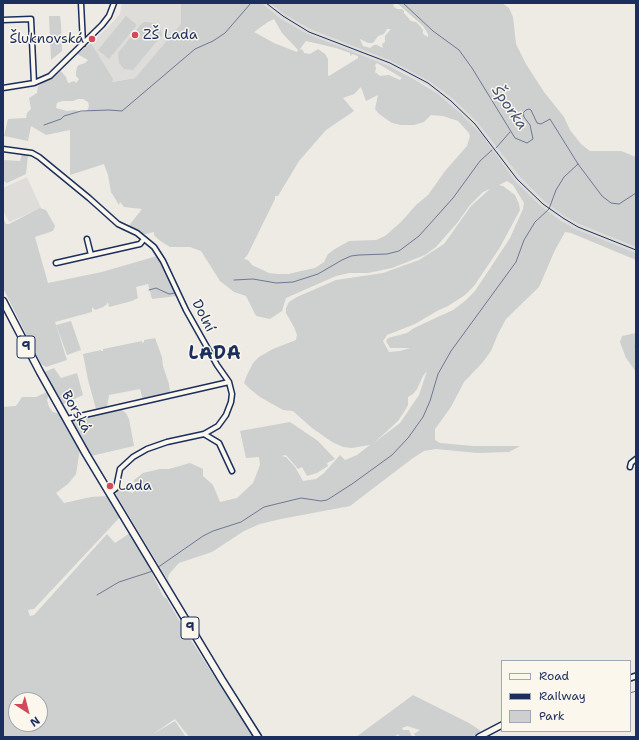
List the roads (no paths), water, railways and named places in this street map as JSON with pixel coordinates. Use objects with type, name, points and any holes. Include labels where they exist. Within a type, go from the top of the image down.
[{"type":"main road","name":"Borská","points":[[3,301],[40,372],[110,494],[258,737]]},
{"type":"street","points":[[81,3],[83,44]]},
{"type":"street","points":[[3,88],[34,84],[50,76],[102,26],[109,16],[114,3]]},
{"type":"street","points":[[3,20],[31,19],[34,84]]},
{"type":"street","name":"Dolní","points":[[3,150],[32,153],[48,164],[118,224],[137,233],[160,255],[196,328],[217,365],[229,382],[232,394],[230,408],[218,426],[204,434],[167,442],[147,449],[133,457],[120,469],[116,488],[110,494]]},
{"type":"street","points":[[88,239],[91,255]]},
{"type":"street","points":[[56,264],[140,244],[144,239]]},
{"type":"street","points":[[67,419],[229,382]]},
{"type":"street","points":[[204,434],[219,443],[232,471]]},
{"type":"street","points":[[630,467],[636,460]]},
{"type":"street","points":[[479,737],[501,726]]},
{"type":"waterway","points":[[44,125],[61,119],[64,116],[81,111],[122,111],[195,49],[213,41],[225,33],[251,3]]},
{"type":"waterway","name":"Šporka","points":[[403,3],[433,31],[459,50],[472,68],[515,138],[527,143],[533,139],[530,125],[523,113],[529,109],[531,110],[537,123],[541,124],[550,119],[578,164],[602,196],[611,203],[619,204],[636,193]]},
{"type":"waterway","points":[[496,148],[510,132]]},
{"type":"waterway","points":[[234,280],[253,279],[276,283],[293,282],[318,274],[351,256],[387,254],[399,251],[419,236],[453,198],[480,161],[492,150]]},
{"type":"waterway","points":[[157,568],[203,536],[213,531],[241,522],[264,507],[301,498],[321,501],[327,500],[392,455],[408,438],[423,417],[430,401],[438,374],[451,351],[516,262],[524,240],[535,222],[549,209],[556,190],[564,177],[578,164]]},
{"type":"waterway","points":[[149,290],[156,288],[169,294],[175,293]]},
{"type":"waterway","points":[[97,595],[119,582],[153,571]]},
{"type":"waterway","points":[[631,693],[636,691]]},
{"type":"railway","points":[[266,3],[283,16],[309,32],[390,63],[428,83],[451,101],[475,124],[517,179],[543,204],[578,227],[636,250]]},
{"type":"place","name":"ZŠ Lada","points":[[135,35]]},
{"type":"place","name":"Šluknovská","points":[[92,39]]},
{"type":"place","name":"Lada","points":[[110,486]]},
{"type":"district","name":"LADA","points":[[215,354]]}]
